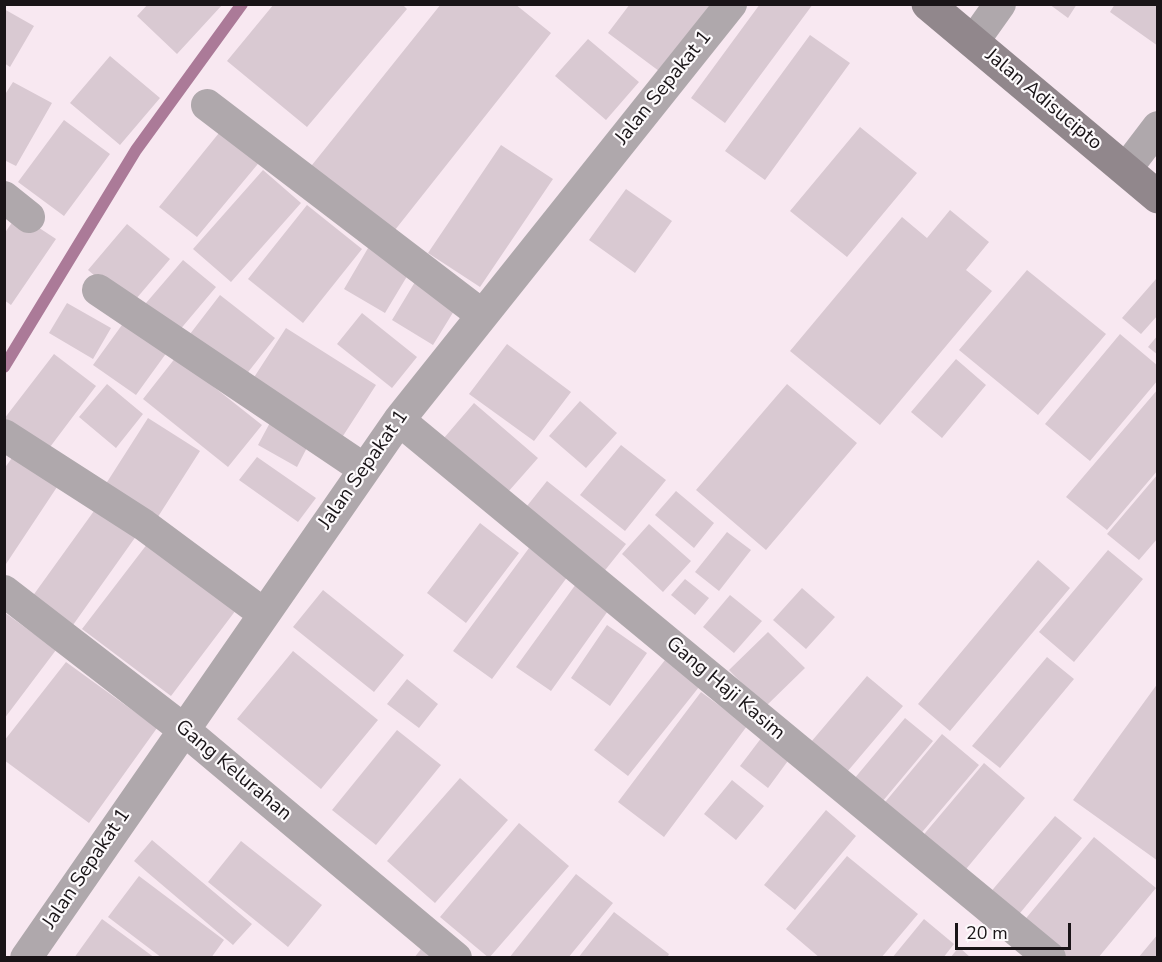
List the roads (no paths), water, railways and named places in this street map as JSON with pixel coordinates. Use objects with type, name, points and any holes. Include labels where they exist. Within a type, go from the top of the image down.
[{"type":"main road","name":"Jalan Adisucipto","points":[[928,4],[1158,196]]},
{"type":"street","name":"Jalan Sepakat 1","points":[[26,957],[399,420],[731,4]]},
{"type":"street","points":[[973,42],[1000,4]]},
{"type":"street","points":[[207,105],[482,315]]},
{"type":"street","points":[[1126,169],[1158,127]]},
{"type":"street","points":[[4,197],[29,217]]},
{"type":"street","points":[[98,290],[364,469]]},
{"type":"street","name":"Gang Haji Kasim","points":[[399,420],[1050,957]]},
{"type":"street","points":[[4,435],[144,525],[264,614]]},
{"type":"street","name":"Gang Kelurahan","points":[[4,591],[183,729],[456,957]]},
{"type":"waterway","points":[[4,367],[136,150],[242,4]]}]
